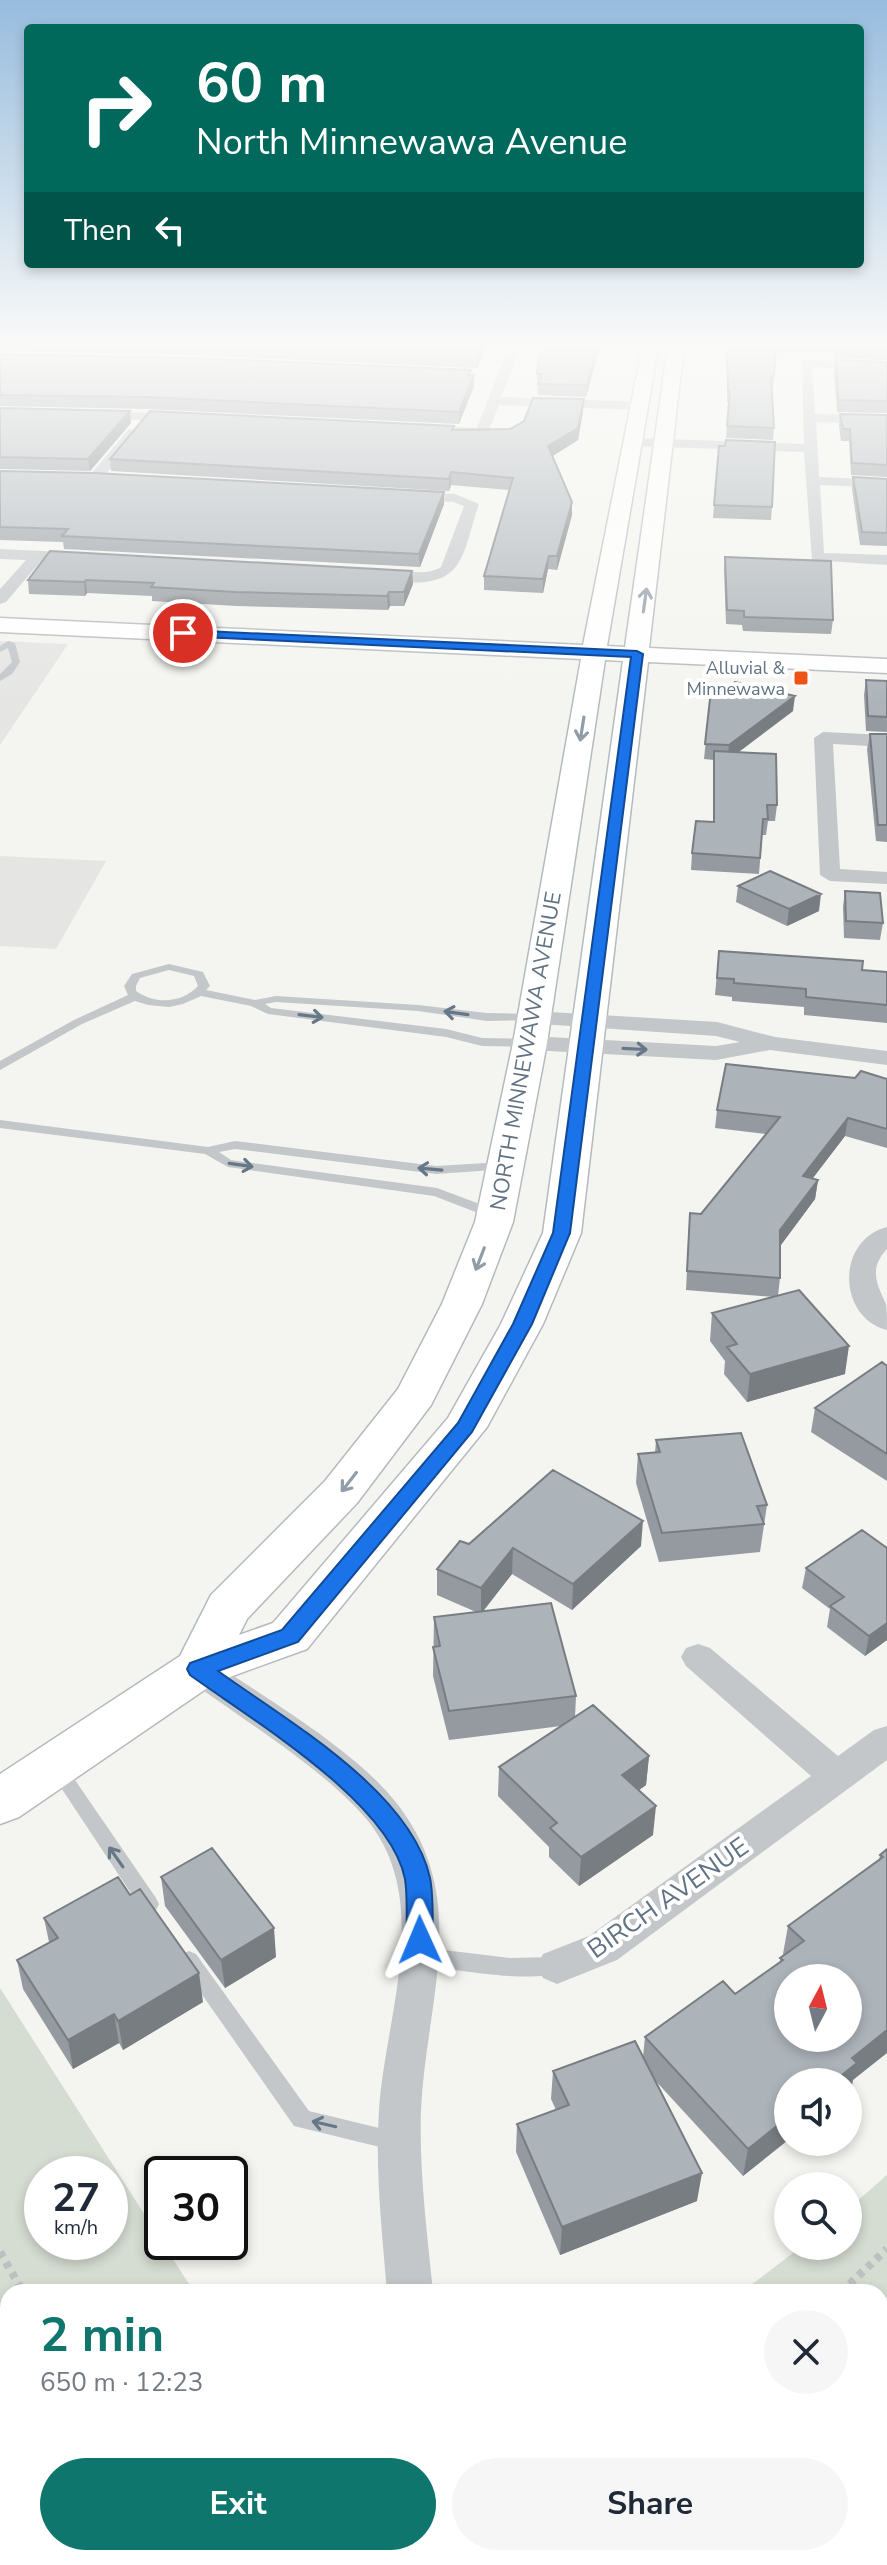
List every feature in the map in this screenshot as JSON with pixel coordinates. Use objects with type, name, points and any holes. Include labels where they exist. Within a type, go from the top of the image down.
[{"type":"main road","name":"NORTH MINNEWAWA AVENUE","points":[[198,1669],[228,1608],[341,1492],[416,1395],[462,1304],[496,1215],[532,1030],[594,652],[644,466]]},
{"type":"main road","name":"NORTH MINNEWAWA AVENUE","points":[[198,1669],[290,1636],[465,1427],[522,1324],[562,1233],[637,654],[649,466]]},
{"type":"main road","points":[[7,637],[594,652],[887,666]]},
{"type":"main road","points":[[2,1797],[55,1766],[198,1669]]},
{"type":"street","points":[[79,478],[102,479],[112,466]]},
{"type":"street","points":[[811,466],[817,557],[887,560]]},
{"type":"street","points":[[812,481],[887,484]]},
{"type":"street","points":[[364,574],[442,575],[448,570],[472,504],[455,498],[395,495]]},
{"type":"street","points":[[0,570],[7,554],[108,559]]},
{"type":"street","points":[[0,599],[38,555]]},
{"type":"street","points":[[887,741],[823,738],[830,875],[887,878]]},
{"type":"street","points":[[532,1030],[589,1034],[716,1053],[774,1044],[887,1058]]},
{"type":"street","points":[[887,1235],[872,1246],[860,1265],[860,1286],[876,1311],[887,1321]]},
{"type":"street","points":[[698,1657],[838,1778]]},
{"type":"street","points":[[198,1669],[332,1765],[380,1809],[403,1843],[417,1878],[421,1923],[419,1956],[402,2094],[400,2142],[409,2284]]},
{"type":"street","name":"BIRCH AVENUE","points":[[557,1966],[603,1948],[887,1740]]},
{"type":"lane","points":[[0,678],[16,662],[7,637]]},
{"type":"lane","points":[[169,967],[199,974],[204,986],[192,997],[168,1003],[155,1003],[136,996],[130,986],[136,976],[169,967]]},
{"type":"lane","points":[[199,992],[255,1003],[268,1011],[446,1033],[482,1042],[532,1030]]},
{"type":"lane","points":[[0,1066],[78,1022],[136,996]]},
{"type":"lane","points":[[255,1003],[276,999],[392,1006],[487,1017],[532,1030]]},
{"type":"lane","points":[[385,1025],[392,1006]]},
{"type":"lane","points":[[0,1124],[208,1151],[235,1145],[436,1170],[507,1166]]},
{"type":"lane","points":[[208,1151],[228,1163],[437,1192],[496,1215]]},
{"type":"lane","points":[[55,1766],[158,1916]]},
{"type":"lane","points":[[176,1942],[302,2119],[400,2142]]},
{"type":"lane","name":"BIRCH AVENUE","points":[[419,1956],[510,1967],[557,1966]]},
{"type":"path","points":[[850,2284],[887,2249]]},
{"type":"path","points":[[0,2252],[18,2284]]},
{"type":"shaded area","points":[[0,641],[68,644],[0,745]]},
{"type":"shaded area","points":[[0,856],[106,861],[56,949],[0,946]]},
{"type":"shaded area","points":[[0,1988],[107,2156],[24,2156],[24,2260],[128,2260],[128,2189],[144,2214],[144,2260],[174,2260],[189,2284],[0,2284]]},
{"type":"shaded area","points":[[887,2175],[887,2284],[752,2284],[784,2260],[862,2260],[862,2197]]},
{"type":"building","points":[[224,466],[556,466],[572,502],[557,556],[549,556],[543,579],[484,576],[513,478],[451,472],[449,479]]},
{"type":"building","points":[[717,466],[774,466],[772,507],[714,505]]},
{"type":"building","points":[[0,471],[94,473],[444,492],[419,554],[62,536],[68,529],[0,527]]},
{"type":"building","points":[[853,477],[887,479],[887,533],[862,532]]},
{"type":"building","points":[[50,551],[412,571],[404,592],[389,592],[387,596],[235,592],[151,587],[154,583],[28,580]]},
{"type":"building","points":[[725,557],[831,561],[833,620],[744,617],[744,611],[727,610]]},
{"type":"building","points":[[866,680],[887,681],[887,717],[868,716]]},
{"type":"building","points":[[735,682],[795,696],[729,745],[705,744],[710,699]]},
{"type":"building","points":[[870,734],[887,734],[887,825],[878,825]]},
{"type":"building","points":[[714,751],[776,754],[777,805],[767,805],[768,819],[763,819],[760,858],[692,853],[696,821],[714,822]]},
{"type":"building","points":[[770,871],[821,894],[789,909],[738,886]]},
{"type":"building","points":[[845,891],[880,893],[883,923],[846,921]]},
{"type":"building","points":[[719,951],[863,961],[862,970],[887,972],[887,1005],[806,997],[806,989],[734,983],[734,979],[717,978]]},
{"type":"building","points":[[726,1064],[855,1078],[861,1071],[887,1079],[887,1129],[848,1118],[803,1176],[818,1180],[780,1230],[780,1278],[687,1271],[690,1213],[701,1214],[780,1117],[717,1110]]},
{"type":"building","points":[[799,1290],[849,1346],[750,1374],[727,1347],[737,1344],[712,1313]]},
{"type":"building","points":[[882,1362],[887,1366],[887,1454],[815,1408]]},
{"type":"building","points":[[741,1433],[767,1505],[757,1506],[764,1524],[662,1533],[638,1454],[660,1452],[656,1440]]},
{"type":"building","points":[[553,1470],[643,1521],[573,1584],[513,1548],[481,1588],[437,1569],[460,1541],[469,1544]]},
{"type":"building","points":[[862,1530],[887,1548],[887,1623],[869,1636],[830,1606],[844,1597],[806,1568]]},
{"type":"building","points":[[551,1603],[576,1696],[449,1711],[433,1647],[440,1646],[434,1617]]},
{"type":"building","points":[[593,1705],[649,1756],[622,1775],[656,1806],[581,1857],[550,1828],[557,1823],[499,1767]]},
{"type":"building","points":[[212,1848],[274,1928],[221,1960],[161,1877]]},
{"type":"building","points":[[887,1849],[887,2030],[862,2050],[862,1964],[777,1964],[783,1960],[780,1958],[804,1941],[788,1926],[883,1857],[880,1855]]},
{"type":"building","points":[[118,1877],[130,1895],[140,1889],[199,1973],[118,2021],[114,2014],[68,2040],[17,1960],[58,1938],[44,1918]]},
{"type":"building","points":[[774,1966],[774,2052],[860,2052],[852,2058],[857,2063],[851,2068],[774,2068],[774,2128],[748,2149],[645,2037],[723,1981],[735,1994]]},
{"type":"building","points":[[635,2041],[702,2173],[562,2227],[517,2124],[569,2105],[553,2071]]},
{"type":"place","name":"Alluvial & Minnewawa","points":[[801,678]]},
{"type":"route","points":[[183,633],[637,654],[562,1233],[522,1324],[465,1427],[290,1636],[198,1669],[332,1765],[380,1809],[403,1843],[417,1878],[420,1940]]}]
